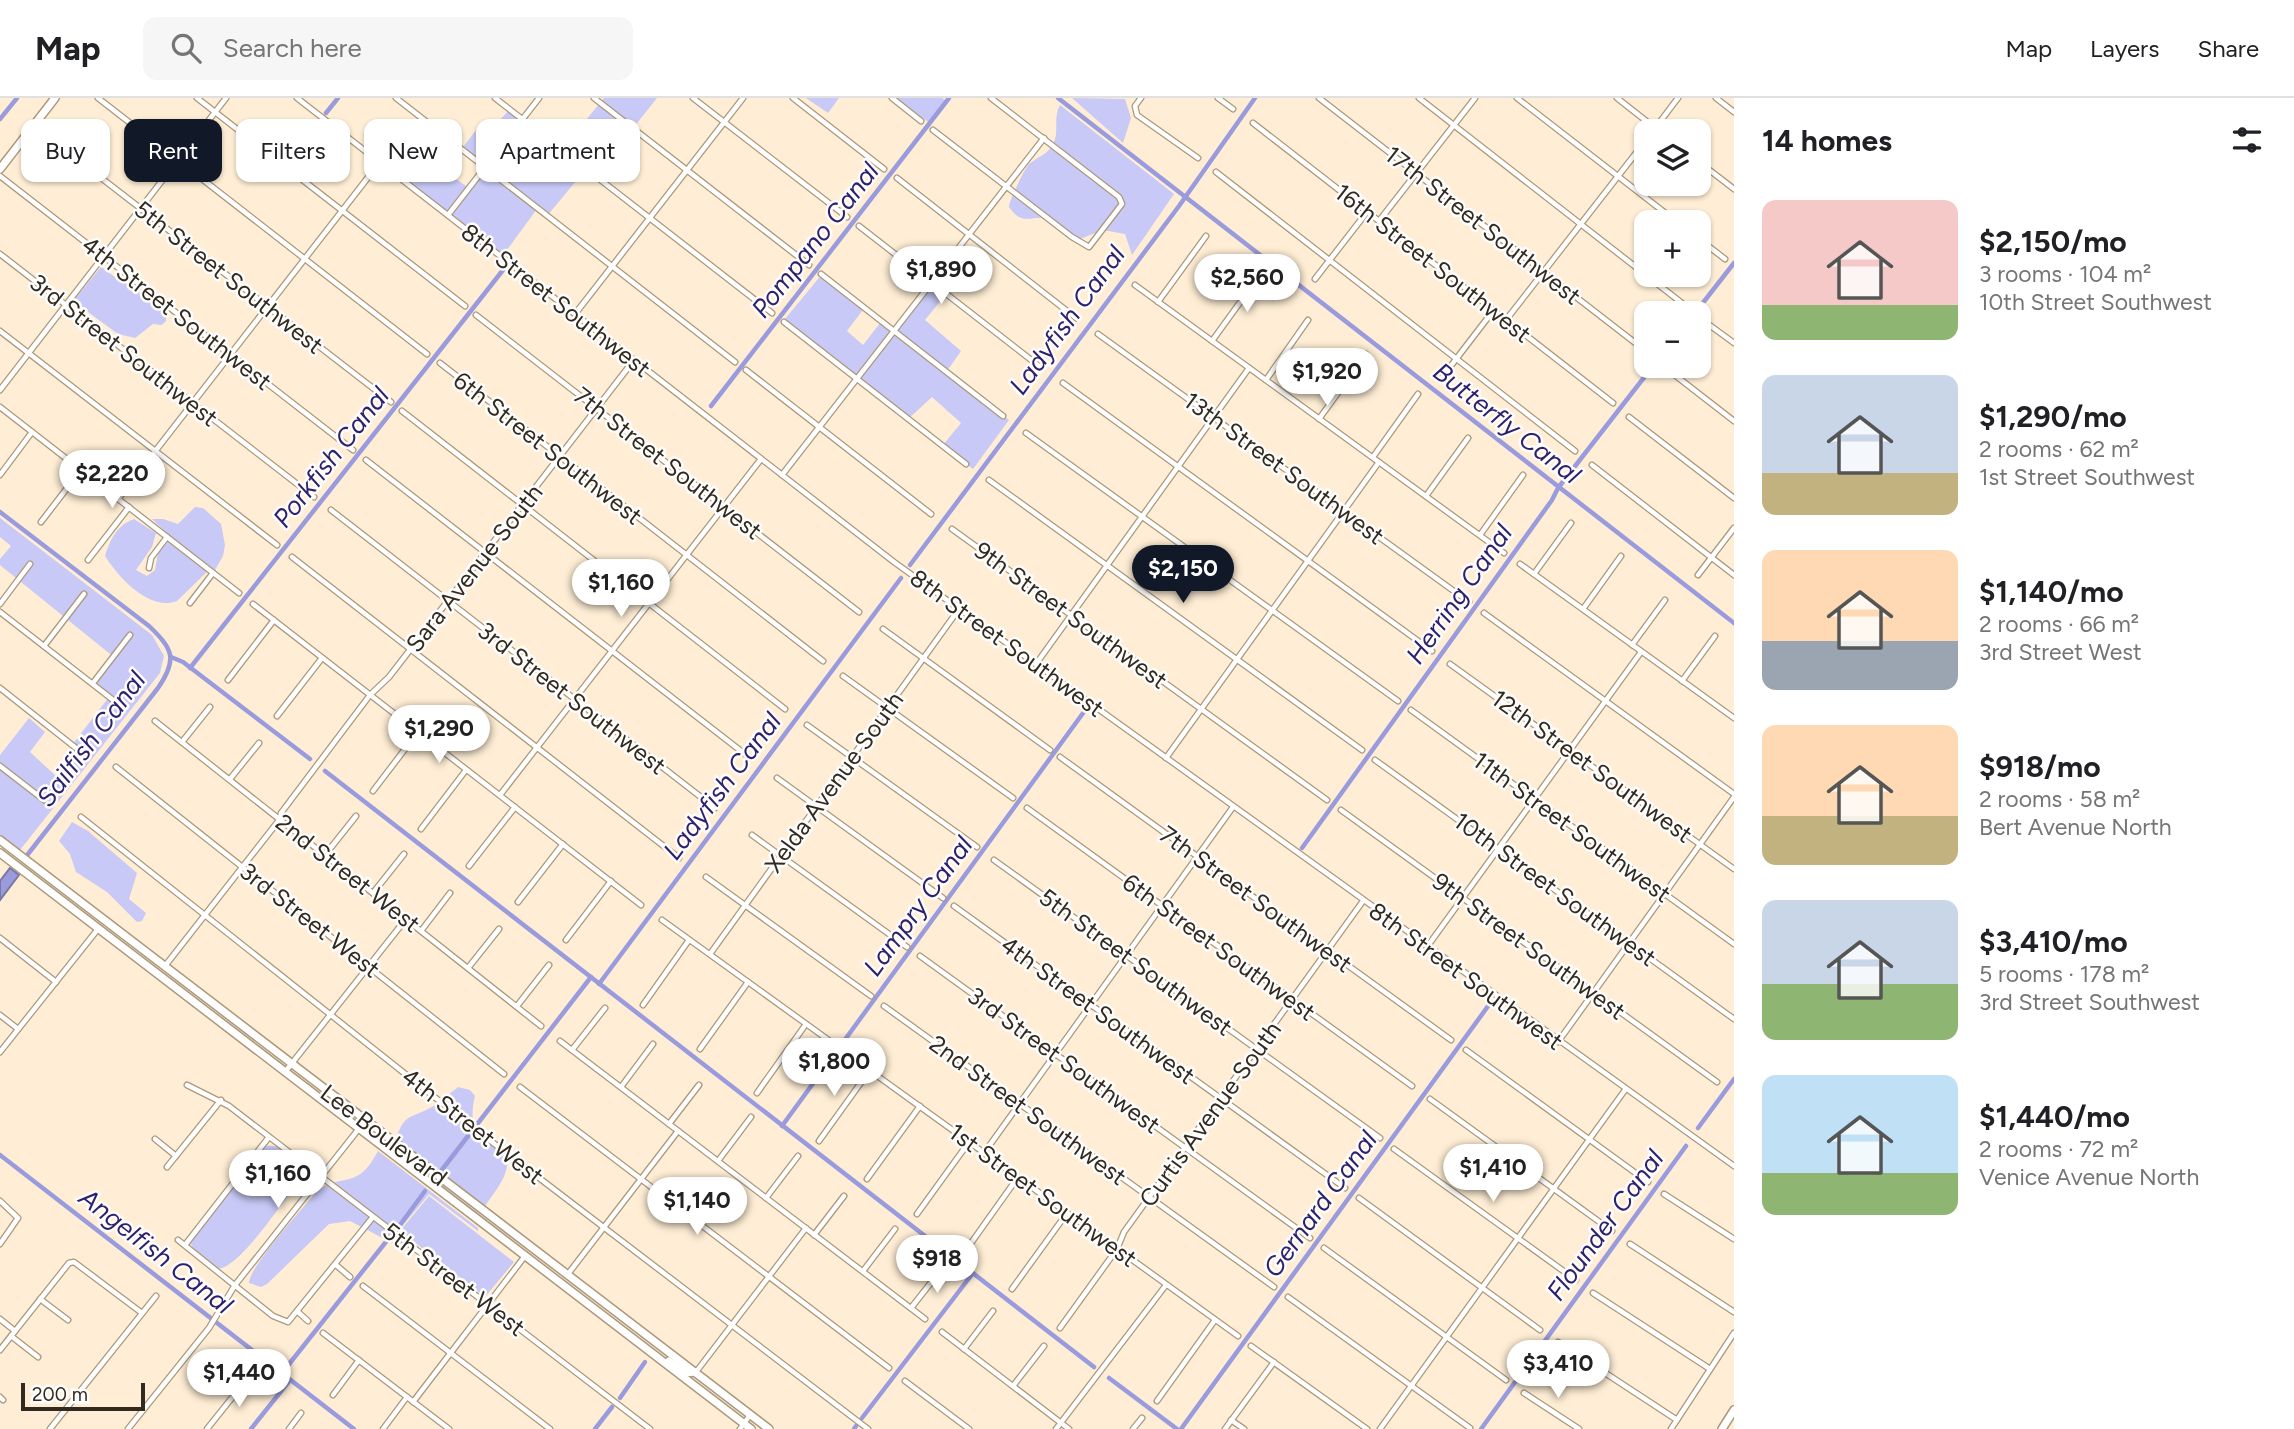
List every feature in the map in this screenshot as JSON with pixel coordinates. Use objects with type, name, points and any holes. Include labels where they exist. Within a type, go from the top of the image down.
[{"type":"main road","points":[[39,119],[55,98]]},
{"type":"main road","points":[[0,169],[21,142]]},
{"type":"main road","name":"Lee Boulevard","points":[[0,841],[769,1429]]},
{"type":"main road","name":"Lee Boulevard","points":[[0,853],[742,1426],[751,1429]]},
{"type":"main road","points":[[98,929],[106,929],[166,974],[177,977]]},
{"type":"main road","points":[[525,1256],[533,1257],[575,1289],[589,1291]]},
{"type":"main road","points":[[634,1340],[640,1339],[686,1373],[695,1373]]},
{"type":"main road","points":[[1722,1429],[1734,1410]]},
{"type":"main road","points":[[1728,1429],[1734,1417]]},
{"type":"street","points":[[98,98],[125,119]]},
{"type":"street","points":[[197,98],[465,306]]},
{"type":"street","points":[[210,119],[226,98]]},
{"type":"street","name":"8th Street Southwest","points":[[297,98],[364,150]]},
{"type":"street","points":[[396,98],[476,161]]},
{"type":"street","points":[[495,98],[523,119],[539,98]]},
{"type":"street","points":[[594,98],[809,265]]},
{"type":"street","points":[[693,98],[847,217]]},
{"type":"street","points":[[575,314],[743,98]]},
{"type":"street","points":[[793,98],[884,169]]},
{"type":"street","points":[[892,98],[921,121]]},
{"type":"street","points":[[933,130],[1085,247],[1089,247],[1122,204],[1119,197],[991,98]]},
{"type":"street","points":[[1141,98],[1135,112],[1198,158]]},
{"type":"street","points":[[1218,98],[1234,109]]},
{"type":"street","name":"17th Street Southwest","points":[[1319,98],[1634,342]]},
{"type":"street","points":[[1419,98],[1679,301]]},
{"type":"street","points":[[1379,221],[1475,98]]},
{"type":"street","points":[[1517,98],[1662,210]]},
{"type":"street","points":[[1617,98],[1643,119]]},
{"type":"street","points":[[1664,119],[1678,98]]},
{"type":"street","points":[[1716,98],[1734,112]]},
{"type":"street","name":"16th Street Southwest","points":[[1253,124],[1613,403]]},
{"type":"street","points":[[782,475],[1044,138]]},
{"type":"street","points":[[1506,320],[1634,156]]},
{"type":"street","points":[[1711,171],[1734,189]]},
{"type":"street","points":[[1216,172],[1575,451]]},
{"type":"street","name":"4th Street Southwest","points":[[0,176],[353,450]]},
{"type":"street","points":[[897,178],[1076,318]]},
{"type":"street","points":[[448,215],[476,179]]},
{"type":"street","name":"5th Street Southwest","points":[[107,182],[391,402]]},
{"type":"street","points":[[0,390],[161,182]]},
{"type":"street","points":[[207,182],[427,354]]},
{"type":"street","points":[[118,499],[364,182]]},
{"type":"street","name":"8th Street Southwest","points":[[406,182],[761,459],[959,609],[1734,1166]]},
{"type":"street","points":[[503,182],[735,362]]},
{"type":"street","points":[[604,182],[772,313]]},
{"type":"street","points":[[1315,279],[1367,212]]},
{"type":"street","points":[[859,226],[1040,366]]},
{"type":"street","points":[[1158,302],[1206,236]]},
{"type":"street","points":[[1711,248],[1725,259]]},
{"type":"street","name":"3rd Street Southwest","points":[[0,254],[314,497]]},
{"type":"street","points":[[1212,341],[1262,272]]},
{"type":"street","points":[[821,274],[1003,416]]},
{"type":"street","points":[[1135,285],[1504,552]]},
{"type":"street","points":[[1440,380],[1493,311]]},
{"type":"street","name":"7th Street Southwest","points":[[476,315],[859,612]]},
{"type":"street","points":[[1266,380],[1308,320]]},
{"type":"street","points":[[784,322],[966,464]]},
{"type":"street","points":[[1711,326],[1734,344]]},
{"type":"street","points":[[0,331],[277,545]]},
{"type":"street","name":"13th Street Southwest","points":[[1098,334],[1469,602]]},
{"type":"street","points":[[1320,419],[1366,354]]},
{"type":"street","name":"Sara Avenue South","points":[[164,967],[280,819],[281,813],[370,695],[380,689],[634,360]]},
{"type":"street","name":"6th Street Southwest","points":[[440,363],[823,660]]},
{"type":"street","points":[[1036,664],[1249,368]]},
{"type":"street","points":[[746,370],[931,514]]},
{"type":"street","points":[[1679,378],[1734,421]]},
{"type":"street","points":[[1063,383],[1433,651]]},
{"type":"street","points":[[1373,457],[1418,394]]},
{"type":"street","points":[[0,407],[239,593]]},
{"type":"street","points":[[402,411],[785,709]]},
{"type":"street","points":[[1629,416],[1734,498]]},
{"type":"street","points":[[0,475],[32,432]]},
{"type":"street","points":[[1026,433],[1398,701]]},
{"type":"street","points":[[1426,496],[1468,438]]},
{"type":"street","points":[[500,795],[761,459]]},
{"type":"street","points":[[366,460],[750,758]]},
{"type":"street","points":[[1166,758],[1379,462]]},
{"type":"street","points":[[1592,464],[1734,575]]},
{"type":"street","points":[[41,522],[81,470]]},
{"type":"street","points":[[1480,535],[1523,475]]},
{"type":"street","points":[[989,480],[1362,750]]},
{"type":"street","points":[[88,560],[129,507]]},
{"type":"street","name":"3rd Street Southwest","points":[[331,510],[715,808]]},
{"type":"street","points":[[1534,574],[1571,523]]},
{"type":"street","points":[[1698,575],[1734,528]]},
{"type":"street","name":"9th Street Southwest","points":[[952,529],[1326,800]]},
{"type":"street","points":[[149,568],[151,558],[167,537]]},
{"type":"street","points":[[1583,609],[1621,556]]},
{"type":"street","points":[[292,557],[679,858]]},
{"type":"street","points":[[0,604],[30,564]]},
{"type":"street","points":[[1520,564],[1733,716]]},
{"type":"street","points":[[190,603],[213,573]]},
{"type":"street","points":[[44,646],[84,594]]},
{"type":"street","points":[[1632,645],[1665,600]]},
{"type":"street","points":[[253,604],[641,905]]},
{"type":"street","name":"Xelda Avenue South","points":[[710,954],[959,609]]},
{"type":"street","points":[[0,612],[117,703]]},
{"type":"street","points":[[1484,613],[1734,796],[1558,1042]]},
{"type":"street","points":[[228,680],[274,620]]},
{"type":"street","points":[[883,629],[1050,750]]},
{"type":"street","points":[[93,683],[130,635]]},
{"type":"street","points":[[1682,681],[1715,636]]},
{"type":"street","points":[[1427,947],[1641,652]]},
{"type":"street","points":[[277,716],[322,657]]},
{"type":"street","name":"12th Street Southwest","points":[[1450,664],[1734,869]]},
{"type":"street","points":[[843,676],[1013,798]]},
{"type":"street","points":[[0,688],[81,752]]},
{"type":"street","points":[[183,742],[209,706]]},
{"type":"street","name":"11th Street Southwest","points":[[1411,710],[1734,944]]},
{"type":"street","name":"2nd Street West","points":[[155,721],[541,1026]]},
{"type":"street","points":[[807,724],[977,847]]},
{"type":"street","points":[[373,791],[418,732]]},
{"type":"street","points":[[230,779],[259,743]]},
{"type":"street","name":"7th Street Southwest","points":[[1060,758],[1451,1040]]},
{"type":"street","name":"10th Street Southwest","points":[[1375,760],[1734,1019]]},
{"type":"street","points":[[0,766],[44,800]]},
{"type":"street","name":"3rd Street West","points":[[116,767],[504,1074]]},
{"type":"street","points":[[421,828],[466,769]]},
{"type":"street","points":[[777,778],[943,898]]},
{"type":"street","points":[[469,866],[514,807]]},
{"type":"street","points":[[984,1153],[1233,807]]},
{"type":"street","name":"6th Street Southwest","points":[[1027,808],[1412,1086]]},
{"type":"street","name":"9th Street Southwest","points":[[1341,810],[1717,1082]]},
{"type":"street","points":[[325,855],[356,816]]},
{"type":"street","name":"4th Street West","points":[[81,817],[471,1126],[868,1429]]},
{"type":"street","points":[[752,835],[907,947]]},
{"type":"street","points":[[517,902],[563,844]]},
{"type":"street","points":[[373,893],[404,854]]},
{"type":"street","name":"5th Street Southwest","points":[[994,860],[1380,1138]]},
{"type":"street","points":[[706,877],[871,996]]},
{"type":"street","points":[[566,940],[611,881]]},
{"type":"street","points":[[421,931],[450,893]]},
{"type":"street","name":"Curtis Avenue South","points":[[1060,1328],[1117,1249],[1117,1242],[1363,901]]},
{"type":"street","name":"4th Street Southwest","points":[[954,906],[1345,1188]]},
{"type":"street","points":[[285,1073],[406,919]]},
{"type":"street","points":[[662,920],[834,1044]]},
{"type":"street","points":[[0,1052],[98,929]]},
{"type":"street","points":[[468,968],[499,929]]},
{"type":"street","points":[[0,938],[57,982]]},
{"type":"street","points":[[643,1005],[690,940]]},
{"type":"street","name":"3rd Street Southwest","points":[[920,957],[1310,1238]]},
{"type":"street","points":[[517,1006],[549,965]]},
{"type":"street","points":[[699,1049],[748,982]]},
{"type":"street","name":"2nd Street Southwest","points":[[884,1006],[1274,1287]]},
{"type":"street","points":[[572,1050],[605,1008]]},
{"type":"street","points":[[0,1015],[18,1029]]},
{"type":"street","points":[[757,1093],[806,1024]]},
{"type":"street","points":[[560,1041],[925,1319]]},
{"type":"street","points":[[621,1087],[653,1044]]},
{"type":"street","points":[[1465,1050],[1648,1182]]},
{"type":"street","name":"1st Street Southwest","points":[[847,1054],[1238,1336]]},
{"type":"street","points":[[819,1141],[870,1070]]},
{"type":"street","points":[[669,1124],[699,1085]]},
{"type":"street","name":"5th Street West","points":[[187,1086],[220,1100],[650,1429]]},
{"type":"street","points":[[520,1087],[889,1368]]},
{"type":"street","points":[[1380,1429],[1625,1090]]},
{"type":"street","points":[[1430,1099],[1612,1231]]},
{"type":"street","points":[[167,1167],[220,1100]]},
{"type":"street","points":[[867,1178],[920,1106]]},
{"type":"street","points":[[718,1161],[751,1117]]},
{"type":"street","points":[[128,1429],[209,1328],[235,1285],[365,1121]]},
{"type":"street","points":[[568,1275],[678,1131]]},
{"type":"street","points":[[185,1245],[269,1137]]},
{"type":"street","points":[[155,1139],[176,1156]]},
{"type":"street","points":[[916,1214],[969,1142]]},
{"type":"street","points":[[1394,1149],[1576,1280]]},
{"type":"street","points":[[766,1198],[797,1156]]},
{"type":"street","points":[[964,1253],[1018,1177]]},
{"type":"street","points":[[1664,1194],[1734,1239]]},
{"type":"street","points":[[814,1235],[844,1196]]},
{"type":"street","points":[[1359,1198],[1540,1330]]},
{"type":"street","points":[[0,1201],[18,1218],[0,1244]]},
{"type":"street","points":[[1012,1289],[1067,1213]]},
{"type":"street","points":[[178,1240],[273,1316],[288,1322],[373,1217]]},
{"type":"street","points":[[695,1373],[806,1228]]},
{"type":"street","points":[[863,1271],[895,1229]]},
{"type":"street","points":[[1630,1244],[1734,1312]]},
{"type":"street","points":[[1324,1248],[1506,1380]]},
{"type":"street","points":[[414,1402],[525,1256]]},
{"type":"street","points":[[0,1350],[40,1299],[74,1262],[142,1314]]},
{"type":"street","points":[[335,1265],[350,1276]]},
{"type":"street","points":[[911,1308],[944,1266]]},
{"type":"street","points":[[1056,1429],[1166,1284]]},
{"type":"street","points":[[363,1286],[550,1429]]},
{"type":"street","points":[[1593,1293],[1710,1369]]},
{"type":"street","points":[[50,1429],[156,1296]]},
{"type":"street","points":[[1287,1297],[1470,1429]]},
{"type":"street","points":[[40,1299],[68,1320]]},
{"type":"street","points":[[964,1349],[993,1311]]},
{"type":"street","points":[[298,1312],[309,1321]]},
{"type":"street","points":[[0,1319],[15,1331]]},
{"type":"street","points":[[1157,1401],[1215,1320]]},
{"type":"street","points":[[942,1332],[1069,1429]]},
{"type":"street","points":[[323,1333],[449,1429]]},
{"type":"street","points":[[11,1336],[38,1357]]},
{"type":"street","points":[[1671,1429],[1733,1337]]},
{"type":"street","points":[[1558,1342],[1677,1420]]},
{"type":"street","points":[[1013,1386],[1044,1346]]},
{"type":"street","points":[[1251,1346],[1367,1429]]},
{"type":"street","points":[[332,1395],[359,1360]]},
{"type":"street","points":[[1225,1429],[1274,1362]]},
{"type":"street","points":[[207,1429],[251,1374]]},
{"type":"street","points":[[905,1381],[969,1429]]},
{"type":"street","points":[[1524,1393],[1579,1429]]},
{"type":"street","points":[[383,1429],[407,1397]]},
{"type":"street","points":[[289,1429],[301,1413]]},
{"type":"street","points":[[742,1426],[750,1415]]},
{"type":"street","points":[[1133,1429],[1142,1418]]},
{"type":"street","points":[[1231,1420],[1244,1429]]},
{"type":"shaded area","points":[[604,98],[657,98],[640,119],[587,119]]},
{"type":"shaded area","points":[[806,98],[839,98],[828,113]]},
{"type":"shaded area","points":[[895,98],[942,98],[948,102],[931,124]]},
{"type":"shaded area","points":[[1072,98],[1125,99],[1131,118],[1123,143]]},
{"type":"shaded area","points":[[1060,105],[1174,194],[1132,255],[1125,234],[1103,230],[1080,239],[1050,220],[1019,217],[1009,207],[1027,167],[1054,142]]},
{"type":"shaded area","points":[[508,111],[518,119],[501,119]]},
{"type":"shaded area","points":[[476,130],[476,157],[464,146]]},
{"type":"shaded area","points":[[476,177],[476,182],[575,182],[547,216],[537,209],[501,258],[408,183],[460,182],[468,187]]},
{"type":"shaded area","points":[[101,267],[115,277],[124,278],[136,291],[149,298],[166,313],[166,321],[162,325],[153,324],[135,338],[118,334],[73,301]]},
{"type":"shaded area","points":[[823,273],[865,307],[847,331],[863,345],[881,322],[893,331],[933,282],[946,294],[925,320],[961,351],[947,371],[1009,420],[973,469],[943,445],[961,423],[932,397],[907,420],[785,319]]},
{"type":"shaded area","points":[[195,507],[203,508],[221,524],[225,545],[223,556],[215,570],[211,568],[177,601],[156,602],[126,582],[105,556],[119,529],[134,519],[156,533],[152,547],[136,570],[147,576],[155,570],[158,553],[167,543],[169,535],[152,519],[178,524]]},
{"type":"shaded area","points":[[0,518],[152,635],[164,656],[160,673],[20,850],[0,835],[0,755],[29,718],[45,732],[30,752],[57,777],[81,752],[72,745],[109,697],[91,680],[115,658],[0,565],[0,559],[11,546],[0,537]]},
{"type":"shaded area","points":[[72,822],[88,831],[137,873],[129,899],[146,913],[142,921],[137,922],[107,892],[76,872],[70,854],[59,841]]},
{"type":"shaded area","points":[[10,868],[19,875],[0,900],[0,881]]},
{"type":"shaded area","points":[[458,1087],[470,1090],[475,1096],[474,1125],[479,1134],[500,1150],[507,1164],[502,1181],[484,1208],[396,1141],[406,1120],[435,1105]]},
{"type":"shaded area","points":[[267,1146],[281,1148],[292,1157],[298,1170],[297,1184],[247,1248],[225,1267],[216,1269],[197,1255],[190,1243],[258,1153]]},
{"type":"shaded area","points":[[378,1151],[478,1228],[478,1231],[429,1194],[399,1230],[417,1246],[394,1244],[350,1221],[329,1224],[267,1284],[261,1287],[249,1283],[251,1275],[267,1251],[317,1191],[327,1185],[357,1176]]},
{"type":"shaded area","points":[[415,1167],[423,1170],[530,1254],[527,1254]]},
{"type":"shaded area","points":[[429,1196],[514,1262],[485,1297],[400,1231]]},
{"type":"waterway","name":"Sailfish Canal","points":[[0,119],[17,98]]},
{"type":"waterway","points":[[326,113],[338,98]]},
{"type":"waterway","name":"Pompano Canal","points":[[711,406],[949,98]]},
{"type":"waterway","name":"Butterfly Canal","points":[[1058,98],[1734,623]]},
{"type":"waterway","name":"Ladyfish Canal","points":[[910,565],[1179,206],[1255,98]]},
{"type":"waterway","name":"Herring Canal","points":[[1704,301],[1734,263]]},
{"type":"waterway","name":"Porkfish Canal","points":[[190,668],[503,270]]},
{"type":"waterway","name":"Herring Canal","points":[[1302,848],[1558,488],[1644,378]]},
{"type":"waterway","name":"Sailfish Canal","points":[[0,512],[149,626],[163,641],[170,655],[168,669],[158,688],[28,854]]},
{"type":"waterway","name":"Ladyfish Canal","points":[[599,984],[901,578]]},
{"type":"waterway","points":[[171,657],[183,662],[310,759]]},
{"type":"waterway","name":"Lampry Canal","points":[[782,1126],[1086,709]]},
{"type":"waterway","points":[[325,771],[1094,1367]]},
{"type":"waterway","name":"Ladyfish Canal","points":[[441,1171],[591,977]]},
{"type":"waterway","name":"Gernard Canal","points":[[1181,1429],[1491,1002]]},
{"type":"waterway","name":"Flounder Canal","points":[[1698,1128],[1734,1079]]},
{"type":"waterway","name":"Flounder Canal","points":[[1481,1429],[1686,1146]]},
{"type":"waterway","name":"Angelfish Canal","points":[[0,1155],[354,1429]]},
{"type":"waterway","name":"Ladyfish Canal","points":[[397,1229],[425,1191]]},
{"type":"waterway","name":"Ladyfish Canal","points":[[282,1373],[389,1238]]},
{"type":"waterway","points":[[862,1418],[973,1273]]},
{"type":"waterway","points":[[620,1398],[645,1362]]},
{"type":"waterway","points":[[1109,1378],[1177,1429]]},
{"type":"waterway","points":[[251,1429],[290,1380]]},
{"type":"waterway","points":[[595,1429],[612,1407]]}]
